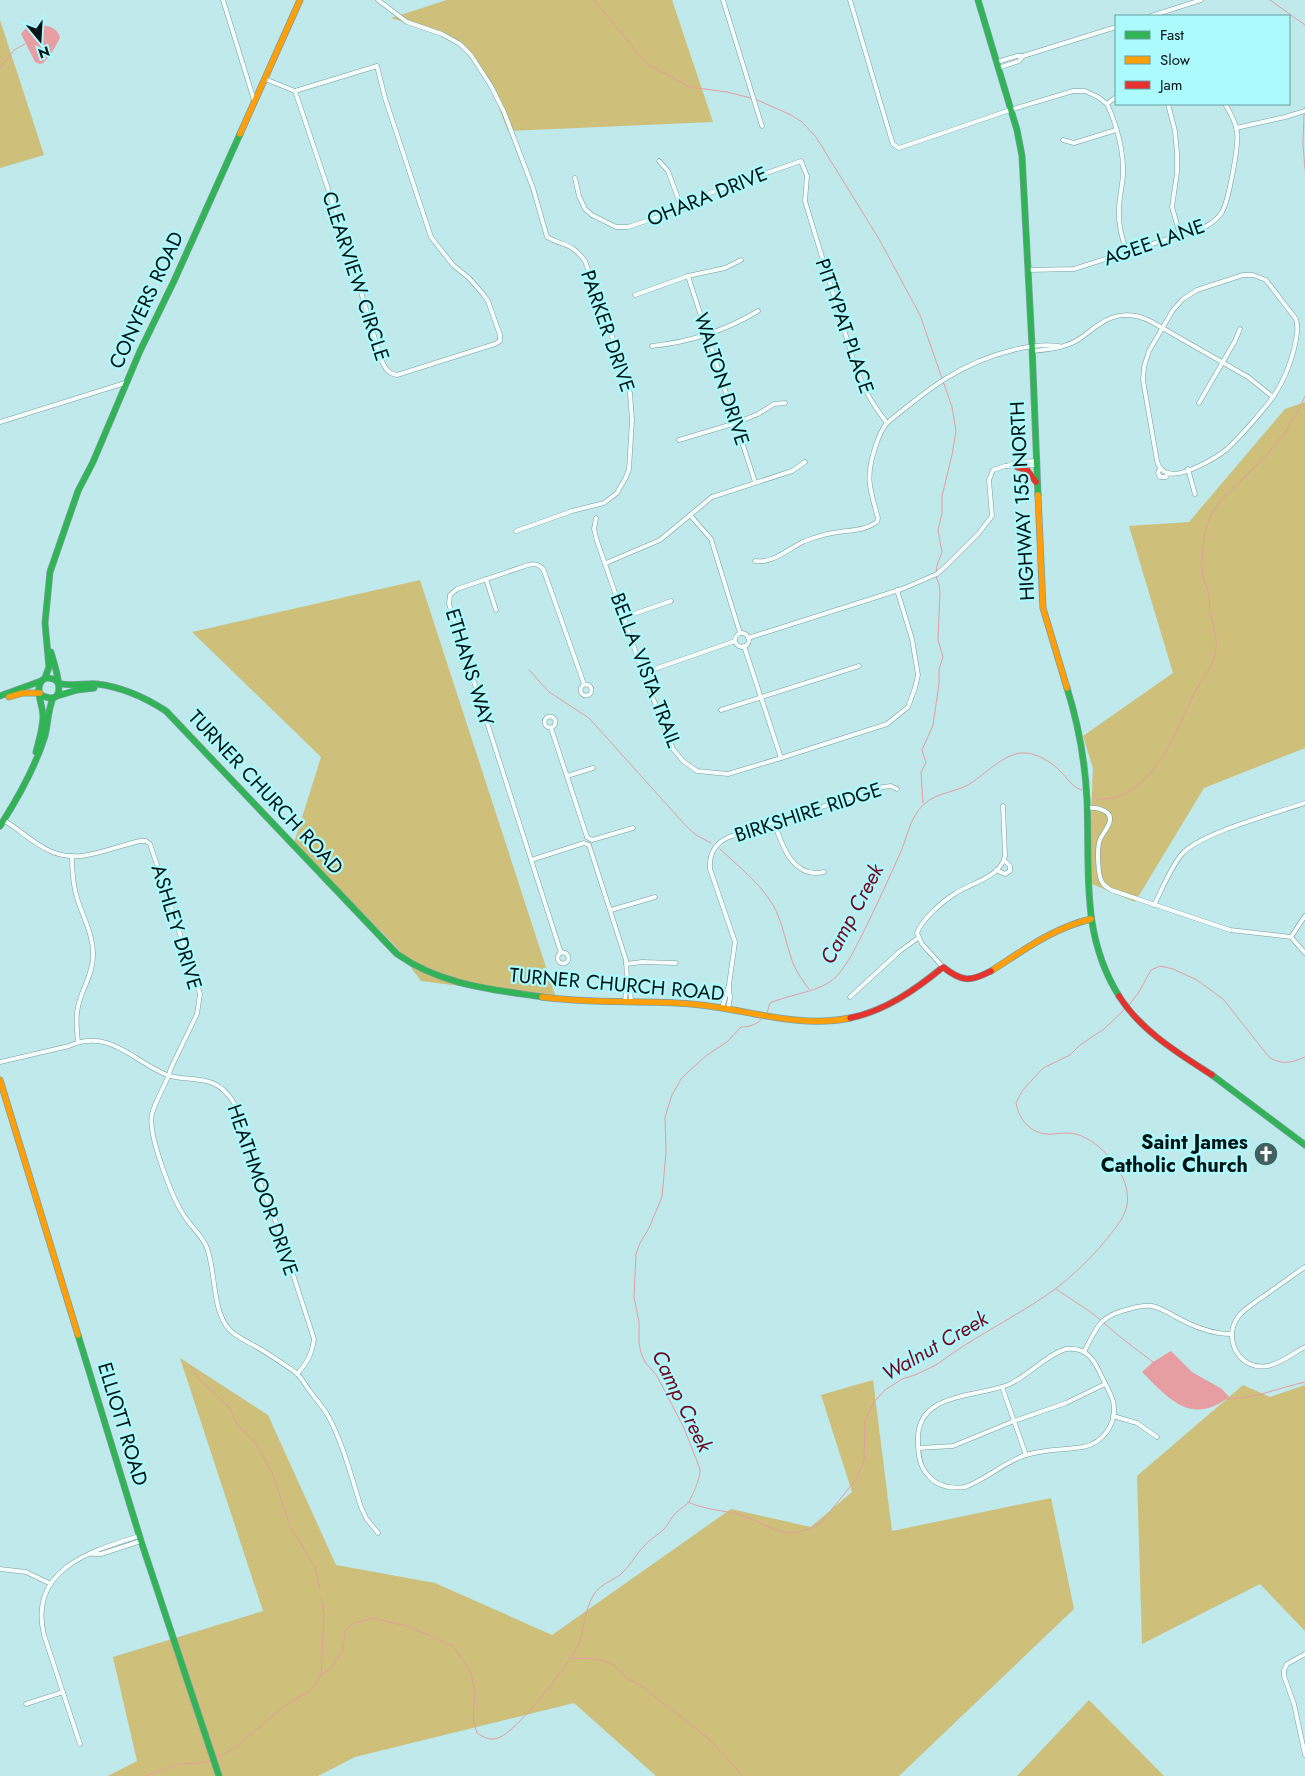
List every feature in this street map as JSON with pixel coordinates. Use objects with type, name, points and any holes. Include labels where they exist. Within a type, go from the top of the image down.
[{"type":"main road","name":"CONYERS ROAD","points":[[43,680],[49,666],[46,642],[46,604],[50,572],[78,490],[93,462],[126,383],[300,0]]},
{"type":"main road","name":"HIGHWAY 155 NORTH","points":[[978,0],[1017,130],[1022,156],[1032,348],[1041,588],[1044,608],[1078,723],[1086,770],[1091,919],[1096,943],[1102,962],[1122,999],[1141,1023],[1174,1050],[1272,1119],[1305,1145]]},
{"type":"main road","points":[[1017,467],[1030,474],[1037,484]]},
{"type":"main road","name":"CONYERS ROAD","points":[[46,620],[58,682]]},
{"type":"main road","points":[[0,698],[52,678],[58,682],[60,690],[50,706],[45,735],[22,790],[5,821],[0,826]]},
{"type":"main road","points":[[35,759],[42,723],[39,686],[43,680]]},
{"type":"main road","name":"TURNER CHURCH ROAD","points":[[58,682],[68,686],[96,684],[123,690],[139,696],[166,711],[393,950],[408,962],[437,978],[554,999],[593,1002],[677,1003],[817,1022],[840,1021],[856,1017],[896,1001],[910,993],[943,967]]},
{"type":"main road","name":"TURNER CHURCH ROAD","points":[[55,697],[77,690],[103,687]]},
{"type":"main road","points":[[0,698],[23,693],[41,694],[47,698],[55,697]]},
{"type":"main road","points":[[943,967],[963,980],[976,979],[1050,933],[1091,919]]},
{"type":"main road","name":"ELLIOTT ROAD","points":[[0,1080],[140,1538],[219,1774]]},
{"type":"street","points":[[223,0],[255,102]]},
{"type":"street","name":"PARKER DRIVE","points":[[378,0],[407,22],[442,34],[460,44],[472,55],[480,67],[504,112],[533,188],[547,237],[577,250],[585,261],[618,353],[630,393],[632,420],[629,469],[617,493],[604,503],[572,511],[516,531]]},
{"type":"street","points":[[723,0],[762,126]]},
{"type":"street","points":[[850,0],[893,144],[899,148],[1010,110],[1073,91],[1085,91],[1098,97],[1106,104],[1112,114],[1122,155],[1123,175],[1119,224],[1127,252]]},
{"type":"street","points":[[1154,15],[1202,0]]},
{"type":"street","points":[[998,65],[1018,56],[1115,27]]},
{"type":"street","name":"CLEARVIEW CIRCLE","points":[[377,66],[385,98],[431,237],[453,265],[469,278],[488,301],[500,335],[500,342],[400,375],[391,374],[386,370],[346,242],[295,91],[377,66]]},
{"type":"street","points":[[265,79],[295,91]]},
{"type":"street","points":[[1106,104],[1115,98]]},
{"type":"street","points":[[1168,105],[1175,131],[1177,153],[1177,173],[1172,207],[1180,235]]},
{"type":"street","points":[[1225,105],[1236,128],[1305,111]]},
{"type":"street","name":"AGEE LANE","points":[[1028,270],[1074,269],[1205,227],[1222,212],[1226,201],[1237,146],[1238,134],[1236,128]]},
{"type":"street","points":[[1063,140],[1074,143],[1116,130]]},
{"type":"street","points":[[658,161],[668,171],[682,209]]},
{"type":"street","name":"OHARA DRIVE","points":[[575,178],[579,196],[585,210],[592,216],[616,227],[628,227],[682,209],[704,195],[801,161],[807,176],[805,201],[812,225]]},
{"type":"street","name":"PITTYPAT PLACE","points":[[812,225],[861,384],[886,423]]},
{"type":"street","points":[[635,295],[688,276],[725,268],[741,260]]},
{"type":"street","points":[[1253,275],[1270,284],[1292,313],[1298,326],[1289,367],[1273,397],[1229,447],[1208,461],[1175,473],[1168,473],[1160,468],[1157,462],[1143,374],[1147,355],[1162,328],[1176,305],[1193,292],[1243,276],[1253,275]]},
{"type":"street","name":"WALTON DRIVE","points":[[688,276],[755,482]]},
{"type":"street","points":[[652,346],[678,343],[708,335],[737,324],[758,312]]},
{"type":"street","points":[[755,561],[762,562],[784,553],[804,541],[827,534],[862,529],[878,522],[868,472],[880,432],[886,423],[936,384],[968,365],[993,355],[1046,345],[1059,346],[1076,341],[1102,322],[1118,316],[1130,315],[1141,317],[1162,328],[1251,380],[1273,397]]},
{"type":"street","points":[[1200,403],[1240,329]]},
{"type":"street","points":[[0,422],[126,383]]},
{"type":"street","points":[[679,440],[736,423],[758,414],[774,404],[785,403]]},
{"type":"street","points":[[606,563],[660,540],[712,497],[792,471],[805,462]]},
{"type":"street","points":[[748,638],[922,582],[936,574],[978,534],[992,516],[989,480],[993,470],[1018,462],[1036,463]]},
{"type":"street","points":[[1005,466],[1017,467],[1036,463]]},
{"type":"street","points":[[1160,468],[1158,473],[1160,477],[1166,477],[1168,473]]},
{"type":"street","points":[[1188,469],[1196,494]]},
{"type":"street","points":[[690,515],[711,540],[740,633]]},
{"type":"street","name":"BELLA VISTA TRAIL","points":[[596,518],[594,529],[644,673],[673,749],[683,761],[697,771],[728,774],[781,758],[887,724],[908,707],[918,675],[912,639],[897,590]]},
{"type":"street","name":"ETHANS WAY","points":[[561,953],[448,602],[450,595],[455,590],[486,579],[531,564],[538,565],[544,572],[584,684]]},
{"type":"street","points":[[486,579],[496,610]]},
{"type":"street","points":[[625,617],[671,601]]},
{"type":"street","points":[[740,633],[744,633],[748,638],[748,643],[744,646]]},
{"type":"street","points":[[740,633],[736,636],[736,641],[738,645],[744,646]]},
{"type":"street","points":[[644,673],[736,641]]},
{"type":"street","points":[[744,646],[781,758]]},
{"type":"street","points":[[721,710],[859,666]]},
{"type":"street","points":[[552,728],[587,837],[592,840]]},
{"type":"street","points":[[567,776],[593,768]]},
{"type":"street","name":"BIRKSHIRE RIDGE","points":[[725,1009],[730,998],[729,985],[735,942],[711,872],[710,857],[715,847],[725,838],[774,822],[887,786],[897,789]]},
{"type":"street","points":[[1154,905],[1182,854],[1196,843],[1229,829],[1305,803]]},
{"type":"street","points":[[943,967],[922,944],[917,933],[922,923],[944,903],[955,894],[996,870],[1004,860],[1003,806]]},
{"type":"street","points":[[1087,808],[1101,808],[1107,812],[1110,820],[1099,842],[1099,869],[1103,884],[1111,890],[1139,901],[1230,930],[1291,937],[1305,952]]},
{"type":"street","name":"ASHLEY DRIVE","points":[[5,821],[48,851],[72,856],[95,854],[140,841],[146,841],[154,850],[200,994],[197,1014],[169,1076],[163,1085],[152,1115],[151,1125],[165,1173],[184,1215],[200,1235],[206,1248],[216,1288],[217,1305],[228,1329],[297,1374],[327,1414],[361,1507],[366,1518],[378,1533]]},
{"type":"street","points":[[774,822],[783,848],[798,867],[812,874],[824,872]]},
{"type":"street","points":[[589,845],[592,843],[592,840],[633,828]]},
{"type":"street","points":[[584,843],[587,837]]},
{"type":"street","points":[[531,860],[584,843],[589,845]]},
{"type":"street","points":[[589,845],[626,964],[627,978],[630,985],[628,1002]]},
{"type":"street","points":[[72,856],[72,871],[77,899],[92,943],[93,956],[92,969],[78,1006],[78,1042]]},
{"type":"street","points":[[996,870],[1005,874],[1010,871],[1010,866],[1004,860]]},
{"type":"street","points":[[610,910],[655,896]]},
{"type":"street","points":[[1291,937],[1305,916]]},
{"type":"street","points":[[850,997],[918,938]]},
{"type":"street","points":[[626,964],[642,962],[676,963]]},
{"type":"street","name":"HEATHMOOR DRIVE","points":[[0,1062],[69,1046],[78,1042],[107,1043],[119,1046],[151,1068],[169,1076],[208,1081],[224,1089],[234,1103],[255,1171],[276,1222],[314,1339],[308,1362],[297,1374]]},
{"type":"street","points":[[1305,1267],[1242,1312],[1234,1324],[1231,1334],[1238,1355],[1247,1362],[1257,1366],[1272,1364],[1305,1348]]},
{"type":"street","points":[[1084,1352],[1099,1324],[1104,1319],[1115,1312],[1141,1306],[1159,1308],[1188,1324],[1204,1330],[1231,1334]]},
{"type":"street","points":[[1073,1348],[1084,1352],[1094,1360],[1113,1401],[1113,1416],[1106,1432],[1092,1444],[1026,1455],[1005,1464],[971,1485],[952,1488],[936,1483],[927,1475],[921,1464],[918,1435],[920,1426],[934,1406],[946,1400],[1002,1387],[1022,1377],[1060,1351],[1073,1348]]},
{"type":"street","points":[[918,1448],[952,1446],[1014,1421],[1066,1403],[1105,1384]]},
{"type":"street","points":[[1002,1387],[1026,1455]]},
{"type":"street","points":[[1113,1416],[1137,1423],[1157,1437]]},
{"type":"street","points":[[80,1744],[42,1625],[43,1603],[51,1584],[67,1566],[79,1558],[100,1549],[140,1538]]},
{"type":"street","points":[[0,1569],[23,1571],[51,1584]]},
{"type":"street","points":[[1305,1654],[1287,1664],[1284,1676],[1294,1704],[1305,1755]]},
{"type":"street","points":[[26,1704],[63,1692]]},
{"type":"shaded area","points":[[447,0],[672,0],[713,122],[508,131],[490,85],[468,51],[434,32],[391,18]]},
{"type":"shaded area","points":[[0,20],[44,155],[0,168]]},
{"type":"shaded area","points":[[35,25],[50,27],[56,30],[60,37],[50,55],[41,64],[35,62],[21,34],[25,29]]},
{"type":"shaded area","points":[[1305,402],[1305,748],[1204,788],[1135,902],[1092,884],[1089,865],[1093,768],[1083,736],[1173,673],[1129,526],[1189,522],[1285,409]]},
{"type":"shaded area","points":[[420,580],[556,998],[421,981],[396,947],[294,843],[321,757],[192,632]]},
{"type":"shaded area","points":[[1171,1351],[1192,1372],[1222,1389],[1229,1397],[1203,1409],[1181,1406],[1171,1399],[1142,1372],[1153,1362]]},
{"type":"shaded area","points":[[180,1358],[268,1415],[336,1565],[435,1583],[552,1635],[731,1509],[811,1527],[852,1492],[821,1395],[873,1380],[892,1531],[1051,1498],[1074,1609],[899,1776],[656,1776],[574,1703],[355,1757],[318,1776],[108,1776],[137,1761],[113,1657],[263,1611]]},
{"type":"shaded area","points":[[1243,1385],[1270,1397],[1305,1385],[1305,1631],[1260,1584],[1142,1644],[1137,1476]]},
{"type":"shaded area","points":[[1089,1700],[1164,1776],[1017,1776]]},
{"type":"waterway","points":[[594,0],[647,64],[690,87],[727,92],[751,98]]},
{"type":"waterway","points":[[1270,0],[1305,25]]},
{"type":"waterway","points":[[0,68],[14,50],[25,44]]},
{"type":"waterway","points":[[755,99],[791,115],[802,122],[816,137],[879,239],[920,315],[952,407],[956,431],[942,496],[942,513],[938,530],[942,552],[936,573]]},
{"type":"waterway","points":[[1304,114],[1303,144],[1305,169]]},
{"type":"waterway","name":"Camp Creek","points":[[1093,793],[1097,799],[1115,797],[1131,790],[1145,779],[1168,748],[1195,691],[1212,663],[1216,648],[1210,614],[1209,594],[1202,571],[1203,546],[1208,522],[1213,511],[1221,501],[1280,439],[1294,419],[1305,396]]},
{"type":"waterway","points":[[923,803],[921,772],[926,763],[922,750],[933,725],[939,684],[939,669],[943,657],[938,640],[940,592],[936,577]]},
{"type":"waterway","points":[[529,670],[549,692],[589,718],[686,826],[696,835],[711,843]]},
{"type":"waterway","name":"Camp Creek","points":[[767,1013],[770,1003],[822,986],[830,982],[840,972],[854,951],[872,914],[902,849],[913,820],[919,810],[929,800],[968,785],[998,762],[1019,753],[1036,755],[1046,760],[1073,785],[1082,790]]},
{"type":"waterway","points":[[720,849],[756,882],[768,897],[779,919],[793,963],[798,974],[809,989]]},
{"type":"waterway","name":"Walnut Creek","points":[[1129,1005],[1139,992],[1151,970],[1160,966],[1173,969],[1197,980],[1223,999],[1273,1060],[1287,1062],[1305,1057]]},
{"type":"waterway","name":"Walnut Creek","points":[[688,1502],[701,1507],[741,1515],[772,1529],[785,1532],[799,1532],[821,1523],[857,1478],[864,1461],[865,1421],[874,1402],[885,1390],[902,1379],[936,1365],[965,1345],[1040,1300],[1073,1275],[1101,1246],[1125,1212],[1128,1201],[1123,1177],[1108,1156],[1089,1140],[1072,1133],[1046,1134],[1033,1130],[1020,1116],[1016,1103],[1022,1091],[1043,1068],[1070,1055],[1080,1045],[1104,1029],[1126,1008]]},
{"type":"waterway","name":"Walnut Creek","points":[[215,1759],[237,1746],[283,1707],[311,1690],[320,1676],[330,1669],[343,1650],[345,1631],[354,1623],[373,1618],[407,1626],[453,1646],[471,1674],[475,1691],[473,1720],[477,1733],[489,1739],[498,1738],[517,1724],[566,1665],[579,1643],[588,1607],[596,1592],[624,1572],[644,1546],[664,1529],[675,1514],[687,1504],[696,1487],[700,1469],[684,1428],[657,1376],[645,1362],[641,1353],[639,1322],[634,1297],[636,1254],[662,1197],[666,1152],[665,1117],[672,1095],[681,1079],[707,1055],[727,1042],[741,1027],[754,1024],[764,1016]]},
{"type":"waterway","points":[[1056,1289],[1092,1313],[1153,1362]]},
{"type":"waterway","points":[[190,1365],[199,1379],[230,1408],[236,1423],[257,1445],[273,1475],[291,1528],[315,1567],[320,1590]]},
{"type":"waterway","points":[[1226,1399],[1256,1395],[1305,1382]]},
{"type":"waterway","points":[[321,1597],[324,1615],[321,1675]]},
{"type":"waterway","points":[[570,1658],[595,1659],[615,1666],[628,1679],[643,1687],[709,1739],[743,1776]]},
{"type":"waterway","name":"Walnut Creek","points":[[145,1776],[179,1764],[203,1763],[211,1760]]},
{"type":"traffic: fast","points":[[978,0],[1017,130],[1022,156],[1038,495]]},
{"type":"traffic: fast","points":[[45,678],[49,667],[45,623],[50,572],[78,491],[93,462],[140,351],[174,281],[240,134]]},
{"type":"traffic: fast","points":[[41,695],[50,698],[56,696],[59,691],[51,652]]},
{"type":"traffic: fast","points":[[36,752],[43,720],[39,687],[41,681],[45,678],[57,681]]},
{"type":"traffic: fast","points":[[0,696],[41,681]]},
{"type":"traffic: fast","points":[[58,683],[68,685],[97,684],[125,690],[166,711],[397,954],[431,973],[449,979],[485,988],[542,997]]},
{"type":"traffic: fast","points":[[57,696],[77,690],[94,688]]},
{"type":"traffic: fast","points":[[1067,688],[1081,743],[1085,771],[1088,876],[1093,925],[1098,949],[1107,973],[1119,996]]},
{"type":"traffic: fast","points":[[0,826],[20,794],[36,760],[45,736],[53,698]]},
{"type":"traffic: fast","points":[[1212,1075],[1305,1145]]},
{"type":"traffic: fast","points":[[78,1335],[141,1541],[219,1776]]},
{"type":"traffic: slow","points":[[240,134],[300,0]]},
{"type":"traffic: slow","points":[[1038,495],[1043,608],[1067,688]]},
{"type":"traffic: slow","points":[[9,697],[23,693],[40,693]]},
{"type":"traffic: slow","points":[[991,971],[1051,934],[1091,919]]},
{"type":"traffic: slow","points":[[542,997],[691,1004],[770,1017],[810,1021],[850,1018]]},
{"type":"traffic: slow","points":[[0,1080],[78,1335]]},
{"type":"traffic: jam","points":[[1017,467],[1027,470],[1036,482]]},
{"type":"traffic: jam","points":[[850,1018],[887,1005],[922,984],[943,967],[956,976],[966,979],[972,979],[991,971]]},
{"type":"traffic: jam","points":[[1119,996],[1128,1009],[1149,1031],[1173,1050],[1212,1075]]},
{"type":"place","name":"Saint James Catholic Church","points":[[1266,1154]]}]
